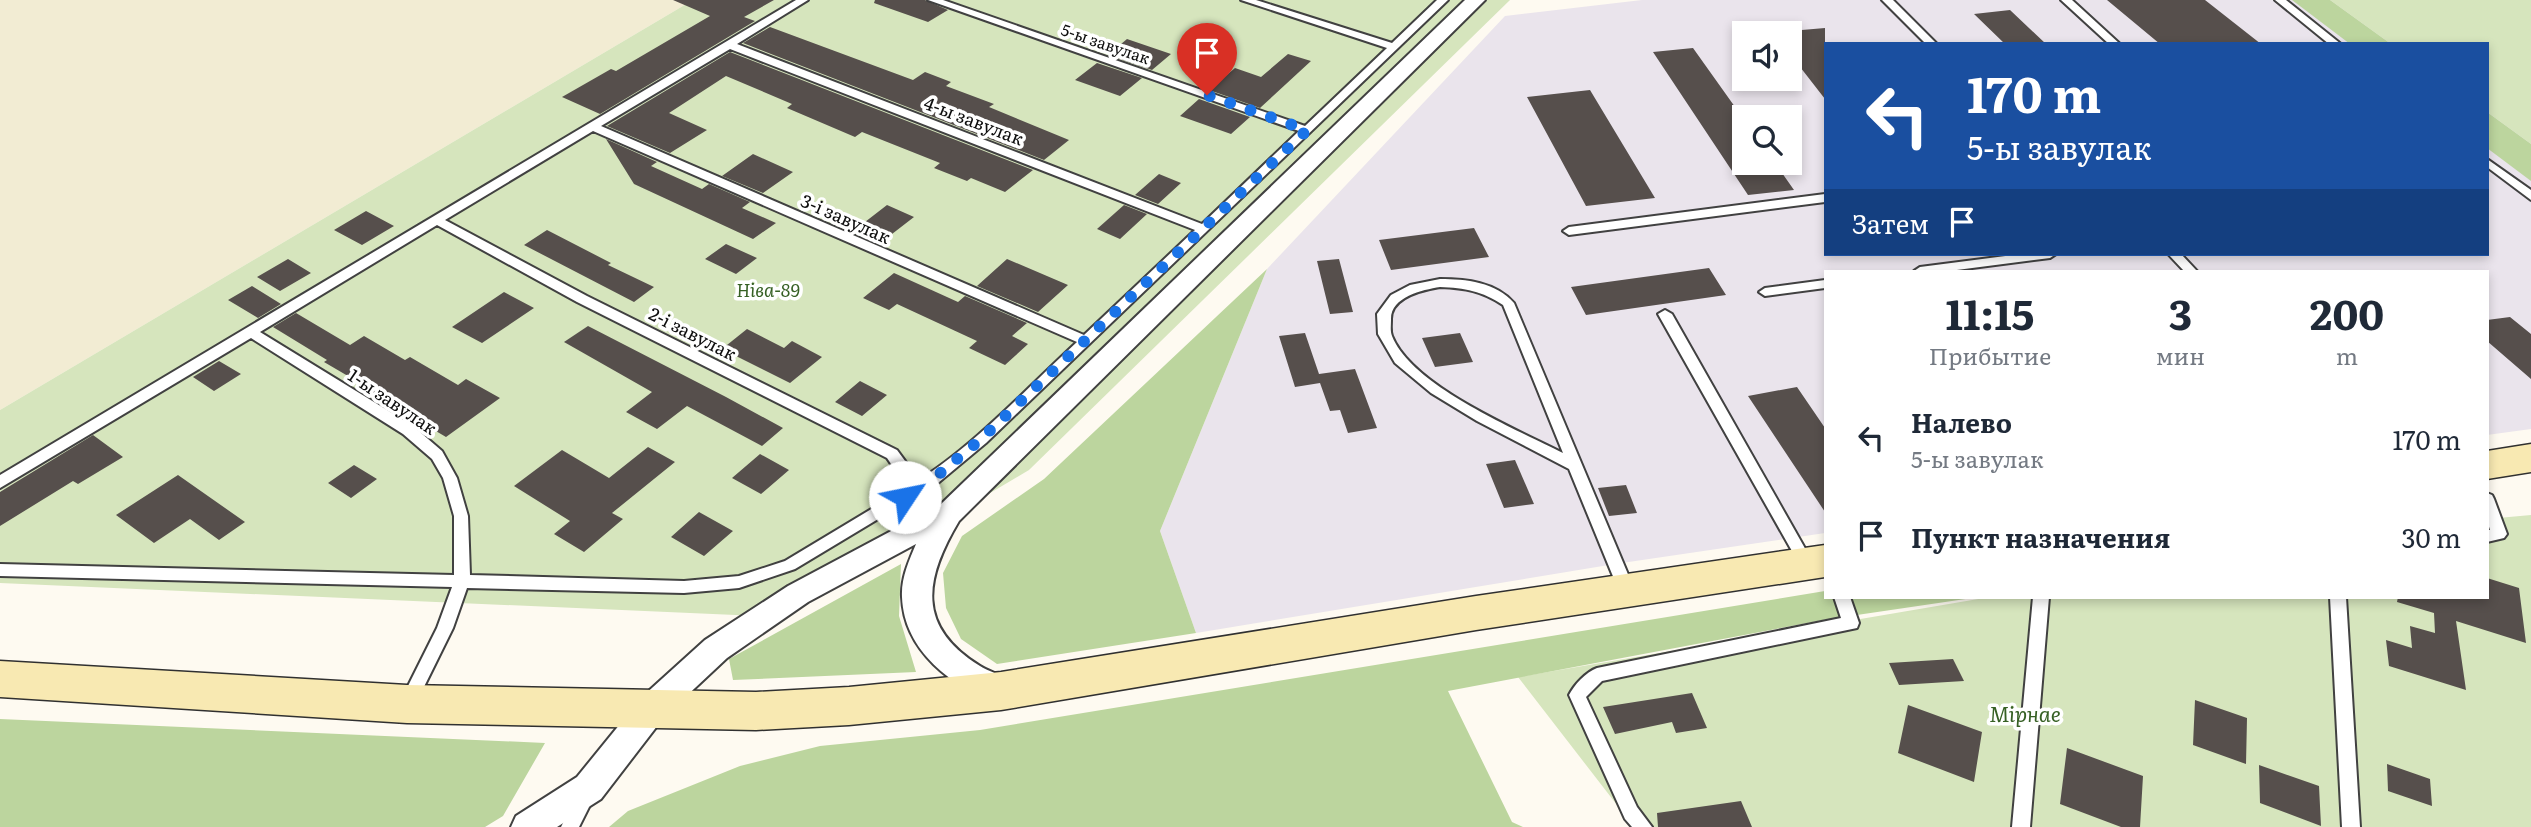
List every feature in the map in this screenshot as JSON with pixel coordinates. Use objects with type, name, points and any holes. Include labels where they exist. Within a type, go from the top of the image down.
[{"type":"street","points":[[1001,691],[974,680],[938,652],[924,631],[916,608],[917,583],[934,534],[950,513],[1476,0]]},
{"type":"street","points":[[2489,465],[2531,458]]},
{"type":"street","points":[[528,827],[589,788],[653,707],[716,649],[770,612],[950,513]]},
{"type":"street","points":[[0,680],[407,704],[757,711],[875,704],[1001,691],[1816,563]]},
{"type":"lane","points":[[0,482],[803,0]]},
{"type":"lane","name":"5-ы завулак","points":[[933,0],[1307,130]]},
{"type":"lane","points":[[1245,0],[1395,47]]},
{"type":"lane","points":[[0,570],[684,587],[739,582],[790,565],[905,497],[956,460],[1086,341],[1443,0]]},
{"type":"lane","points":[[1887,0],[1930,42]]},
{"type":"lane","points":[[2066,0],[2113,42]]},
{"type":"lane","points":[[2280,0],[2333,42]]},
{"type":"lane","name":"4-ы завулак","points":[[730,45],[1204,229]]},
{"type":"lane","name":"3-і завулак","points":[[592,126],[1086,341]]},
{"type":"lane","points":[[2489,164],[2531,196]]},
{"type":"lane","points":[[1569,231],[1824,198]]},
{"type":"lane","name":"2-і завулак","points":[[436,220],[582,299],[892,454],[903,465],[909,481],[905,497]]},
{"type":"lane","points":[[1928,270],[2035,256]]},
{"type":"lane","points":[[2176,256],[2190,270]]},
{"type":"lane","points":[[1574,466],[1451,398],[1415,374],[1398,358],[1386,336],[1382,317],[1388,303],[1410,290],[1447,283],[1477,285],[1500,295],[1512,311],[1627,591]]},
{"type":"lane","points":[[1765,292],[1824,284]]},
{"type":"lane","points":[[1665,314],[1816,563]]},
{"type":"lane","name":"1-ы завулак","points":[[251,332],[408,430],[437,455],[450,478],[461,516],[462,581]]},
{"type":"lane","points":[[2489,505],[2499,534],[2489,536]]},
{"type":"lane","points":[[407,704],[435,651],[462,581]]},
{"type":"lane","points":[[1643,827],[1631,813],[1577,695],[1597,675],[1851,622],[1843,599]]},
{"type":"lane","points":[[2021,827],[2041,599]]},
{"type":"lane","points":[[2338,599],[2351,827]]},
{"type":"lane","points":[[570,827],[589,788]]},
{"type":"shaded area","points":[[0,0],[693,0],[0,410]]},
{"type":"shaded area","points":[[1642,0],[2330,0],[2388,42],[1824,42],[1824,256],[2489,256],[2489,113],[2531,144],[2531,429],[2489,435],[2489,270],[1824,270],[1824,533],[1615,564],[1196,633],[1160,531],[1267,269],[1505,16]]},
{"type":"green space","name":"Ніва-89","points":[[693,0],[1510,0],[1029,470],[781,617],[0,583],[0,410]]},
{"type":"green space","points":[[2292,0],[2330,0],[2388,42],[2347,42]]},
{"type":"green space","points":[[2330,0],[2531,0],[2531,144],[2489,113],[2489,42],[2388,42]]},
{"type":"green space","points":[[2489,113],[2531,144],[2531,181],[2489,150]]},
{"type":"green space","points":[[1267,269],[1160,531],[1196,633],[997,664],[961,639],[946,608],[943,573],[962,536],[1044,479]]},
{"type":"green space","name":"Мірнае","points":[[2531,515],[2531,827],[1634,827],[1518,677],[1978,599],[2489,599],[2489,519]]},
{"type":"green space","points":[[901,564],[899,616],[916,672],[733,680],[729,659]]},
{"type":"green space","points":[[1824,591],[1824,599],[1965,599],[1823,620],[1448,691],[1512,822],[1523,827],[609,827],[628,811],[740,766],[820,746],[980,730]]},
{"type":"green space","points":[[0,719],[545,743],[503,816],[485,827],[0,827]]},
{"type":"building","points":[[673,0],[774,0],[744,17],[755,21],[600,114],[562,97],[611,69],[616,71],[710,16]]},
{"type":"building","points":[[875,0],[925,0],[948,10],[928,22],[874,3]]},
{"type":"building","points":[[2107,0],[2205,0],[2258,42],[2158,42]]},
{"type":"building","points":[[2010,10],[2044,42],[2003,42],[1974,14]]},
{"type":"building","points":[[770,27],[913,80],[925,72],[951,82],[946,86],[994,104],[989,107],[1069,140],[1044,160],[743,43]]},
{"type":"building","points":[[1825,28],[1824,98],[1802,69],[1802,30]]},
{"type":"building","points":[[1127,39],[1171,54],[1152,70],[1108,55]]},
{"type":"building","points":[[1693,48],[1734,105],[1732,171],[1653,52]]},
{"type":"building","points":[[730,52],[1033,170],[1005,192],[971,178],[967,181],[934,168],[940,163],[862,132],[855,137],[787,108],[792,104],[726,76],[669,113],[707,130],[670,153],[607,126]]},
{"type":"building","points":[[1288,54],[1311,61],[1260,108],[1209,90],[1235,68],[1261,77]]},
{"type":"building","points":[[1097,63],[1142,78],[1120,96],[1075,80]]},
{"type":"building","points":[[1590,90],[1655,198],[1586,206],[1527,97]]},
{"type":"building","points":[[1199,99],[1250,117],[1231,134],[1180,116]]},
{"type":"building","points":[[606,139],[657,162],[651,166],[702,189],[709,184],[750,202],[742,208],[776,223],[753,239],[634,184]]},
{"type":"building","points":[[753,154],[793,172],[763,193],[722,176]]},
{"type":"building","points":[[1159,174],[1181,183],[1158,204],[1135,195]]},
{"type":"building","points":[[1735,175],[1783,175],[1794,190],[1748,195]]},
{"type":"building","points":[[887,205],[914,217],[892,234],[865,222]]},
{"type":"building","points":[[1124,205],[1147,214],[1120,239],[1097,229]]},
{"type":"building","points":[[366,211],[394,226],[362,245],[334,230]]},
{"type":"building","points":[[1474,228],[1489,257],[1391,270],[1379,240]]},
{"type":"building","points":[[547,230],[611,263],[608,265],[654,287],[634,302],[524,245]]},
{"type":"building","points":[[726,244],[757,258],[736,274],[705,259]]},
{"type":"building","points":[[288,259],[311,273],[280,291],[257,277]]},
{"type":"building","points":[[1007,259],[1068,285],[1038,312],[977,286]]},
{"type":"building","points":[[1339,259],[1353,312],[1330,314],[1317,261]]},
{"type":"building","points":[[1709,268],[1726,295],[1586,315],[1571,287]]},
{"type":"building","points":[[894,273],[958,302],[965,296],[1027,323],[1012,336],[1028,344],[1005,365],[969,348],[977,341],[897,304],[889,310],[863,298]]},
{"type":"building","points":[[252,286],[281,304],[258,318],[228,300]]},
{"type":"building","points":[[504,292],[534,308],[482,343],[452,327]]},
{"type":"building","points":[[296,313],[350,345],[364,336],[405,360],[410,357],[458,385],[466,379],[500,398],[446,437],[363,388],[365,386],[324,362],[327,360],[273,327]]},
{"type":"building","points":[[2510,317],[2531,334],[2531,379],[2489,343],[2489,320]]},
{"type":"building","points":[[588,326],[783,428],[762,446],[687,406],[657,429],[626,412],[652,392],[564,342]]},
{"type":"building","points":[[747,329],[784,348],[792,341],[822,357],[790,383],[722,349]]},
{"type":"building","points":[[1305,333],[1319,374],[1355,369],[1377,428],[1348,433],[1340,410],[1330,411],[1320,383],[1295,387],[1279,336]]},
{"type":"building","points":[[1460,333],[1473,362],[1435,367],[1422,338]]},
{"type":"building","points":[[219,361],[241,374],[214,391],[193,377]]},
{"type":"building","points":[[860,381],[887,395],[862,416],[835,402]]},
{"type":"building","points":[[1797,387],[1824,427],[1824,510],[1748,396]]},
{"type":"building","points":[[93,435],[123,457],[78,484],[73,481],[0,526],[0,492]]},
{"type":"building","points":[[648,447],[675,462],[612,513],[623,519],[584,552],[554,534],[570,521],[514,486],[562,450],[609,478]]},
{"type":"building","points":[[760,454],[789,470],[761,494],[732,478]]},
{"type":"building","points":[[1515,460],[1534,504],[1504,508],[1486,464]]},
{"type":"building","points":[[354,465],[377,479],[351,498],[328,483]]},
{"type":"building","points":[[178,475],[245,522],[219,540],[190,519],[154,543],[116,515]]},
{"type":"building","points":[[1626,485],[1637,513],[1609,516],[1598,488]]},
{"type":"building","points":[[699,512],[733,531],[704,556],[671,537]]},
{"type":"building","points":[[2489,579],[2519,588],[2526,643],[2456,621],[2466,690],[2389,666],[2386,640],[2412,648],[2410,626],[2435,633],[2434,613],[2397,602],[2398,599],[2489,599]]},
{"type":"building","points":[[1953,659],[1964,681],[1899,685],[1889,663]]},
{"type":"building","points":[[1692,693],[1707,728],[1676,733],[1672,722],[1615,734],[1603,707]]},
{"type":"building","points":[[2195,700],[2247,718],[2246,764],[2193,745]]},
{"type":"building","points":[[1908,705],[1982,732],[1974,782],[1898,753]]},
{"type":"building","points":[[2067,748],[2143,776],[2140,827],[2121,827],[2060,804]]},
{"type":"building","points":[[2387,764],[2430,779],[2432,806],[2388,791]]},
{"type":"building","points":[[2259,765],[2319,786],[2321,826],[2260,803]]},
{"type":"building","points":[[1741,801],[1752,827],[1658,827],[1657,813]]},
{"type":"route","points":[[905,497],[933,479],[981,439],[1307,130],[1207,95]]}]
